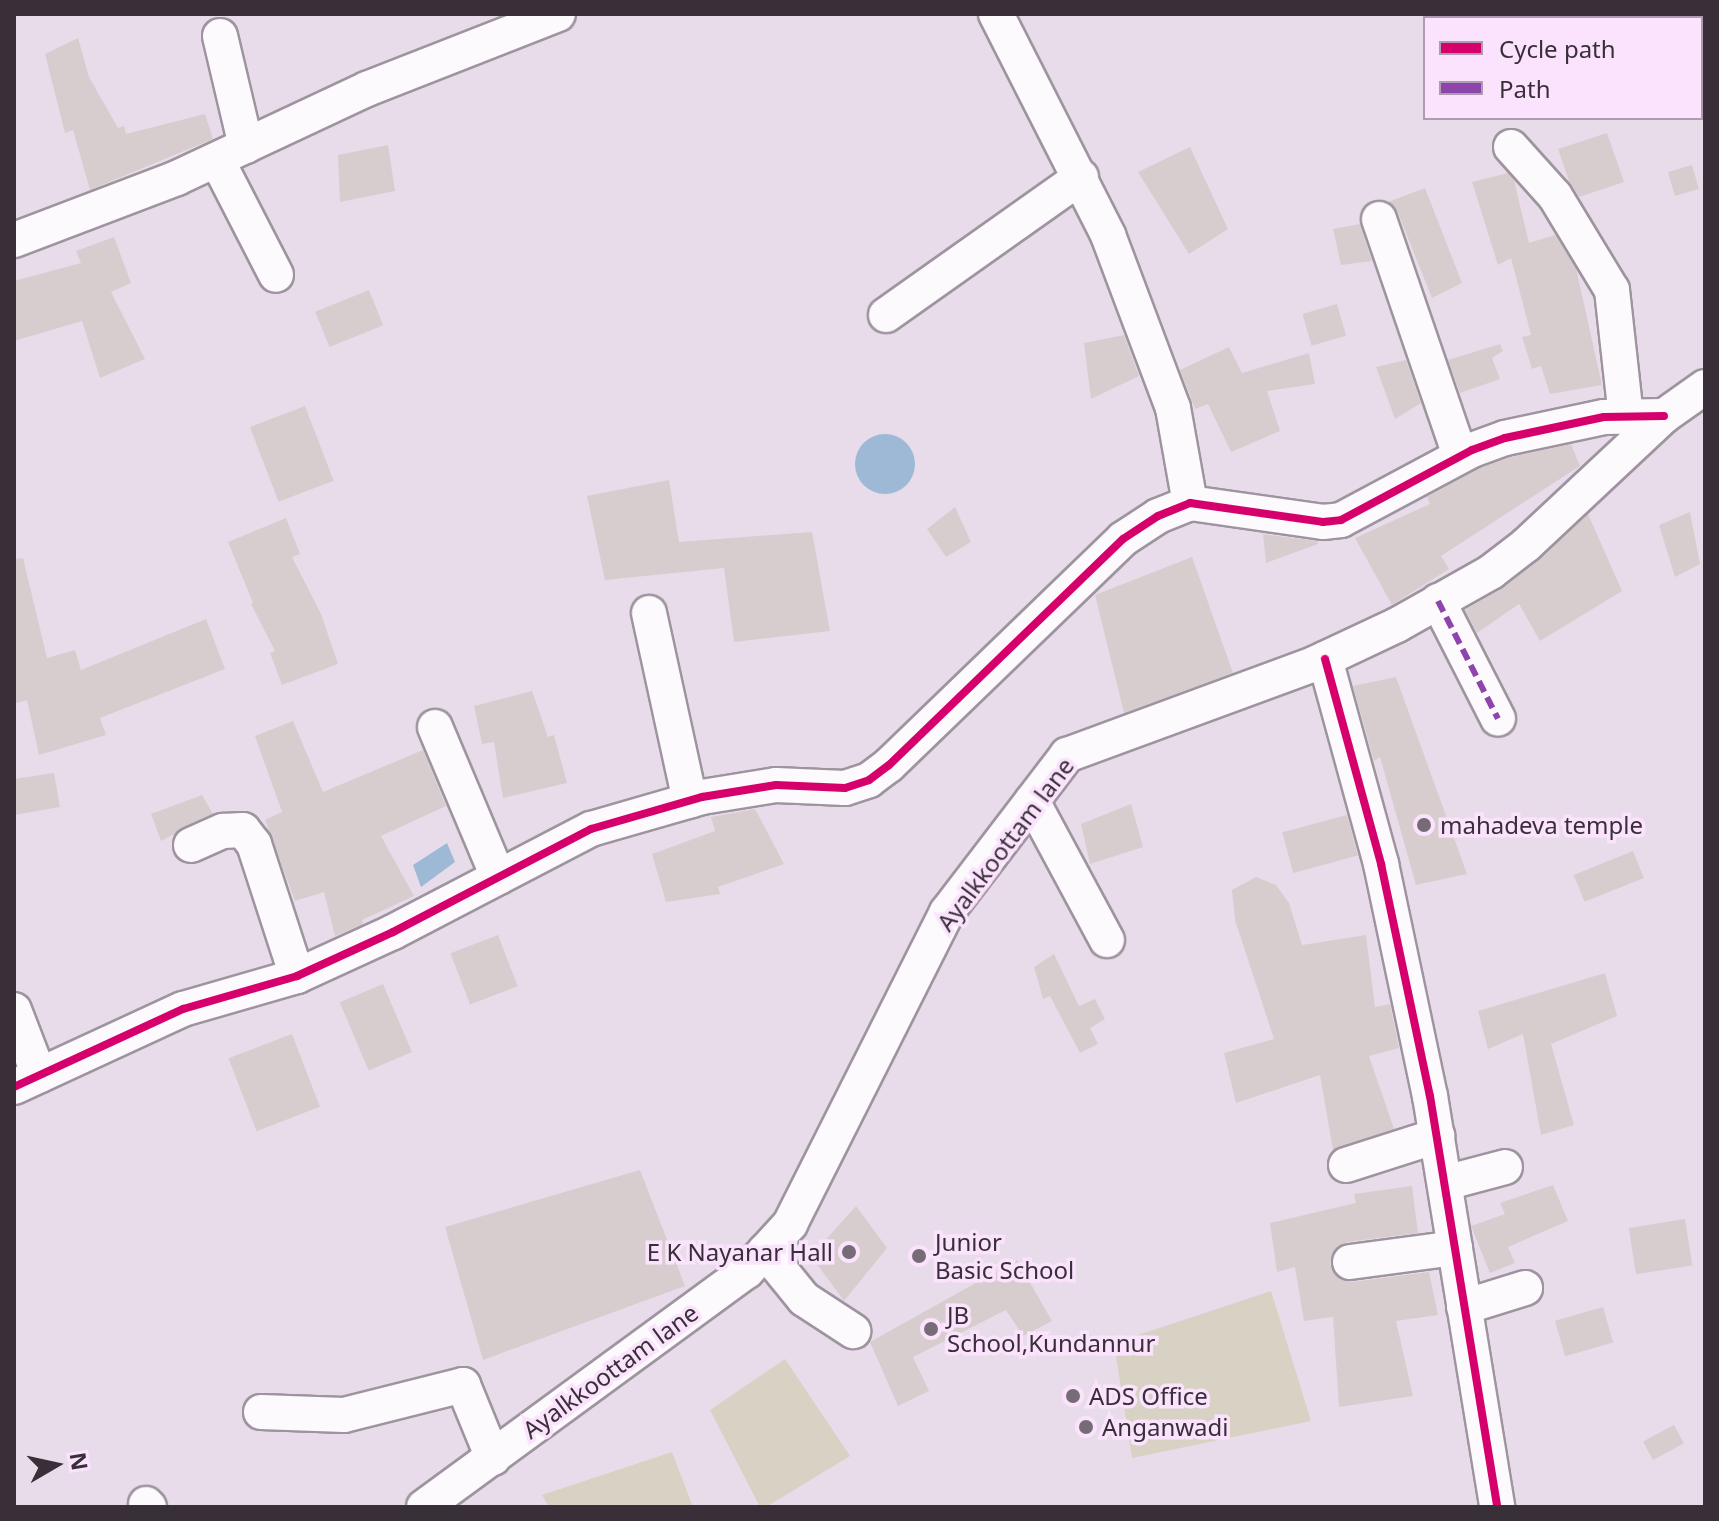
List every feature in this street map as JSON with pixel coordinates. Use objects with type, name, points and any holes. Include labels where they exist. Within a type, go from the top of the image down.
[{"type":"street","points":[[14,240],[232,153],[367,89],[558,14]]},
{"type":"street","points":[[996,14],[1108,235],[1173,408],[1190,503]]},
{"type":"street","points":[[220,36],[232,153],[276,275]]},
{"type":"street","points":[[1511,147],[1555,196],[1612,290],[1626,417]]},
{"type":"street","points":[[886,315],[1081,177]]},
{"type":"street","points":[[1379,219],[1460,456]]},
{"type":"street","name":"Ayalkkoottam lane","points":[[424,1507],[747,1271],[790,1224],[947,912],[1067,755],[1325,659],[1491,572],[1526,545],[1664,416],[1705,387]]},
{"type":"street","points":[[14,1010],[27,1081],[183,1009],[297,976],[393,932],[591,829],[690,801],[776,785],[845,788],[869,780],[889,765],[1123,539],[1158,516],[1190,503],[1323,522],[1341,520],[1460,456],[1505,438],[1580,421],[1664,416]]},
{"type":"street","points":[[1438,601],[1498,719]]},
{"type":"street","points":[[649,613],[690,801]]},
{"type":"street","points":[[1325,659],[1381,864],[1437,1136],[1497,1507]]},
{"type":"street","points":[[435,727],[498,877]]},
{"type":"street","points":[[1032,801],[1107,940]]},
{"type":"street","points":[[191,845],[223,831],[243,830],[254,844],[297,976]]},
{"type":"street","points":[[1346,1165],[1437,1136]]},
{"type":"street","points":[[1445,1183],[1505,1167]]},
{"type":"street","points":[[1350,1262],[1455,1248]]},
{"type":"street","points":[[765,1251],[804,1299],[853,1331]]},
{"type":"street","points":[[1464,1307],[1525,1288]]},
{"type":"street","points":[[261,1412],[344,1415],[463,1385],[493,1458]]},
{"type":"shaded area","points":[[1271,1291],[1311,1421],[1132,1458],[1114,1343]]},
{"type":"shaded area","points":[[785,1359],[850,1456],[766,1507],[760,1507],[710,1410]]},
{"type":"shaded area","points":[[672,1452],[693,1507],[549,1507],[542,1495]]},
{"type":"water","points":[[885,434],[896,436],[906,443],[913,453],[913,475],[906,485],[896,492],[885,494],[874,492],[864,485],[857,475],[855,464],[857,453],[864,443],[874,436]]},
{"type":"water","points":[[447,843],[455,862],[421,887],[413,865]]},
{"type":"building","points":[[78,38],[89,77],[118,128],[124,126],[126,134],[205,114],[213,139],[90,190],[73,130],[65,133],[45,54]]},
{"type":"building","points":[[1607,133],[1624,182],[1579,197],[1569,181],[1558,149]]},
{"type":"building","points":[[388,145],[395,191],[340,202],[338,155]]},
{"type":"building","points":[[1190,147],[1228,229],[1189,254],[1138,172]]},
{"type":"building","points":[[1692,165],[1699,189],[1675,196],[1668,172]]},
{"type":"building","points":[[1508,173],[1514,180],[1529,243],[1555,235],[1576,268],[1602,385],[1550,394],[1541,366],[1532,369],[1522,337],[1531,335],[1511,258],[1498,265],[1472,182]]},
{"type":"building","points":[[1425,188],[1462,283],[1432,298],[1398,213],[1388,202]]},
{"type":"building","points":[[1360,224],[1372,261],[1341,265],[1333,229]]},
{"type":"building","points":[[114,237],[131,283],[111,292],[145,359],[100,378],[82,321],[14,341],[14,281],[81,263],[76,251]]},
{"type":"building","points":[[369,290],[383,325],[329,347],[315,312]]},
{"type":"building","points":[[1337,304],[1346,336],[1311,346],[1302,314]]},
{"type":"building","points":[[1124,335],[1139,376],[1091,399],[1084,343]]},
{"type":"building","points":[[1500,344],[1503,351],[1492,358],[1500,379],[1460,393],[1448,360]]},
{"type":"building","points":[[1229,347],[1242,373],[1309,353],[1315,384],[1267,391],[1280,431],[1231,452],[1208,404],[1195,409],[1180,370]]},
{"type":"building","points":[[1406,360],[1421,403],[1395,419],[1376,367]]},
{"type":"building","points":[[305,406],[334,481],[279,502],[250,427]]},
{"type":"building","points":[[1571,444],[1580,466],[1441,556],[1449,569],[1392,605],[1355,538],[1430,504],[1427,497],[1480,468],[1511,457]]},
{"type":"building","points":[[669,480],[679,542],[812,532],[830,631],[734,642],[724,568],[605,580],[587,496]]},
{"type":"building","points":[[955,507],[971,542],[946,557],[927,529]]},
{"type":"building","points":[[1690,512],[1700,564],[1675,577],[1659,525]]},
{"type":"building","points":[[1588,514],[1622,591],[1540,641],[1519,604],[1477,633],[1465,610],[1503,588],[1538,561]]},
{"type":"building","points":[[286,518],[300,554],[292,557],[321,614],[338,664],[282,685],[270,653],[275,651],[251,604],[228,542]]},
{"type":"building","points":[[1263,534],[1317,541],[1318,544],[1266,563]]},
{"type":"building","points":[[1192,557],[1233,673],[1124,713],[1095,595]]},
{"type":"building","points":[[23,558],[47,658],[75,650],[81,670],[206,619],[225,669],[100,718],[106,735],[39,755],[27,700],[14,704],[14,559]]},
{"type":"building","name":"mahadeva temple","points":[[1396,677],[1467,874],[1416,885],[1380,757],[1374,761],[1353,686]]},
{"type":"building","points":[[532,691],[548,737],[554,735],[567,783],[503,798],[494,742],[482,744],[474,706]]},
{"type":"building","points":[[293,721],[323,792],[423,750],[446,806],[381,836],[414,896],[335,936],[324,892],[295,901],[265,820],[282,812],[255,736]]},
{"type":"building","points":[[54,773],[60,807],[14,815],[14,779]]},
{"type":"building","points":[[202,795],[213,814],[161,841],[151,814]]},
{"type":"building","points":[[1131,804],[1143,847],[1090,864],[1081,824]]},
{"type":"building","points":[[755,809],[784,864],[718,887],[720,894],[666,902],[652,854],[715,831],[711,817]]},
{"type":"building","points":[[1347,815],[1358,856],[1293,873],[1282,832]]},
{"type":"building","points":[[1633,851],[1644,878],[1585,902],[1574,875]]},
{"type":"building","points":[[1256,877],[1276,885],[1289,903],[1302,945],[1366,935],[1375,1007],[1390,1004],[1399,1048],[1369,1056],[1394,1129],[1333,1150],[1320,1075],[1236,1103],[1224,1053],[1274,1039],[1235,920],[1232,890]]},
{"type":"building","points":[[498,935],[518,986],[470,1005],[450,953]]},
{"type":"building","points":[[1054,954],[1079,1006],[1095,999],[1105,1019],[1090,1028],[1098,1044],[1080,1053],[1050,996],[1043,999],[1034,967]]},
{"type":"building","points":[[1605,973],[1617,1016],[1551,1044],[1574,1125],[1541,1135],[1523,1034],[1488,1049],[1478,1011]]},
{"type":"building","points":[[383,984],[412,1052],[369,1070],[340,1002]]},
{"type":"building","points":[[292,1034],[320,1107],[256,1131],[229,1058]]},
{"type":"building","points":[[640,1170],[685,1286],[483,1360],[445,1227]]},
{"type":"building","points":[[1553,1185],[1568,1221],[1508,1247],[1515,1263],[1490,1273],[1471,1226],[1505,1214],[1500,1203]]},
{"type":"building","points":[[1412,1186],[1418,1233],[1347,1242],[1337,1247],[1330,1264],[1335,1275],[1352,1282],[1429,1272],[1438,1315],[1396,1321],[1413,1396],[1339,1407],[1333,1317],[1304,1321],[1295,1267],[1277,1272],[1270,1223],[1356,1203],[1354,1194]]},
{"type":"building","name":"E K Nayanar Hall","points":[[856,1206],[887,1248],[844,1301],[811,1256]]},
{"type":"building","points":[[1685,1219],[1692,1265],[1636,1274],[1629,1228]]},
{"type":"building","name":"JB School,Kundannur","points":[[1017,1260],[1052,1321],[1023,1336],[1006,1310],[913,1357],[929,1391],[898,1406],[870,1342]]},
{"type":"building","points":[[1603,1307],[1613,1343],[1565,1356],[1555,1321]]},
{"type":"building","points":[[1674,1425],[1684,1444],[1653,1460],[1643,1441]]},
{"type":"marked path","points":[[1438,601],[1498,719]]},
{"type":"cycle path","points":[[14,1087],[183,1009],[297,976],[393,932],[591,829],[702,797],[776,785],[845,788],[869,780],[889,765],[1123,539],[1158,516],[1190,503],[1323,522],[1341,520],[1472,450],[1505,438],[1604,417],[1664,416]]},
{"type":"cycle path","points":[[1325,659],[1381,864],[1430,1096],[1497,1507]]},
{"type":"place","name":"mahadeva temple","points":[[1424,825]]},
{"type":"place","name":"E K Nayanar Hall","points":[[849,1252]]},
{"type":"place","name":"Junior Basic School","points":[[919,1256]]},
{"type":"place","name":"JB School,Kundannur","points":[[931,1329]]},
{"type":"place","name":"ADS Office","points":[[1073,1396]]},
{"type":"place","name":"Anganwadi","points":[[1086,1427]]}]
